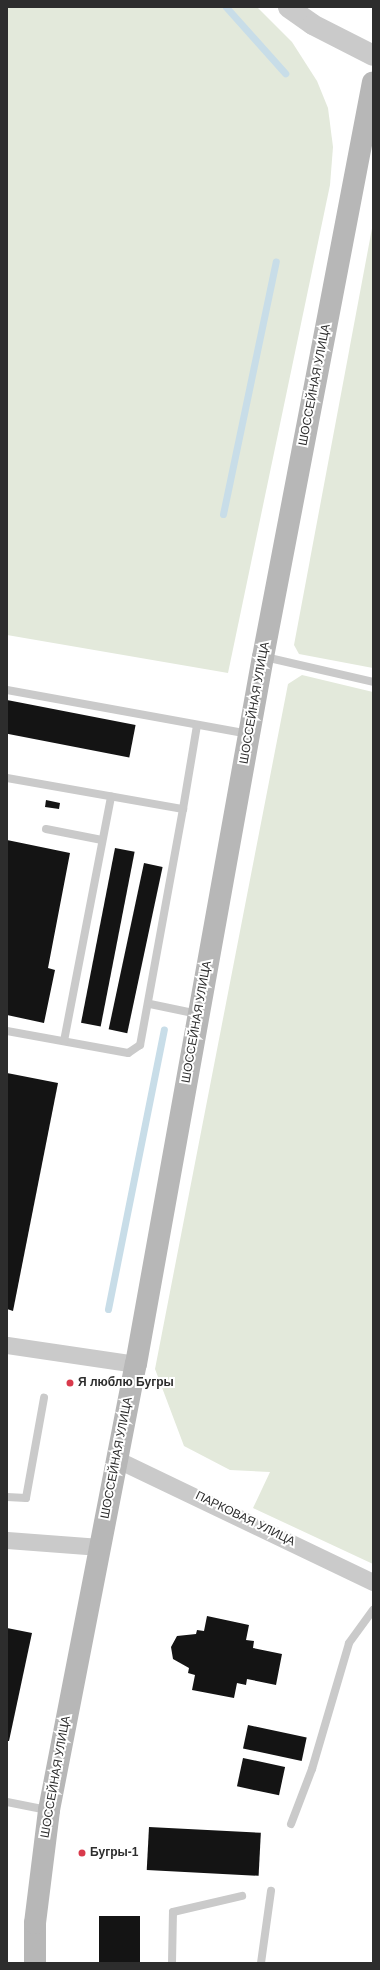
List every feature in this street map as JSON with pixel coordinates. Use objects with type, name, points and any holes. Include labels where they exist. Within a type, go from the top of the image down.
[{"type":"main road","name":"ШОССЕЙНАЯ УЛИЦА","points":[[35,1963],[35,1924],[49,1810],[116,1459],[136,1364],[263,657],[373,82]]},
{"type":"street","points":[[288,7],[312,24],[373,55]]},
{"type":"street","points":[[7,1345],[136,1364]]},
{"type":"street","name":"ПАРКОВАЯ УЛИЦА","points":[[116,1459],[373,1582]]},
{"type":"street","points":[[7,1540],[100,1547]]},
{"type":"lane","points":[[263,657],[373,682]]},
{"type":"lane","points":[[7,690],[249,734]]},
{"type":"lane","points":[[7,1031],[128,1053],[135,1050],[140,1045],[150,1004],[197,725]]},
{"type":"lane","points":[[7,778],[183,809]]},
{"type":"lane","points":[[64,1041],[111,796]]},
{"type":"lane","points":[[46,829],[102,840]]},
{"type":"lane","points":[[150,1004],[198,1014]]},
{"type":"lane","points":[[7,1496],[26,1498],[44,1398]]},
{"type":"lane","points":[[291,1824],[312,1769],[349,1643],[373,1610]]},
{"type":"lane","points":[[7,1802],[49,1810]]},
{"type":"lane","points":[[261,1963],[271,1891]]},
{"type":"lane","points":[[172,1963],[173,1912],[242,1896]]},
{"type":"shaded area","points":[[7,7],[257,7],[292,42],[317,81],[328,108],[333,147],[330,185],[228,673],[7,635]]},
{"type":"shaded area","points":[[373,223],[373,668],[299,654],[294,645]]},
{"type":"shaded area","points":[[302,675],[373,692],[373,1564],[253,1508],[270,1472],[230,1470],[184,1446],[155,1369],[288,684]]},
{"type":"building","points":[[7,700],[136,725],[129,757],[7,734]]},
{"type":"building","points":[[46,800],[60,803],[59,809],[45,807]]},
{"type":"building","points":[[7,840],[70,853],[48,968],[55,970],[44,1023],[7,1015]]},
{"type":"building","points":[[115,848],[135,852],[101,1027],[81,1023]]},
{"type":"building","points":[[144,863],[163,867],[127,1033],[109,1029]]},
{"type":"building","points":[[7,1073],[58,1083],[13,1311],[7,1309]]},
{"type":"building","points":[[207,1616],[249,1625],[246,1640],[254,1641],[253,1648],[282,1654],[276,1685],[247,1679],[246,1685],[237,1683],[234,1698],[192,1690],[195,1675],[188,1673],[189,1668],[173,1659],[171,1647],[177,1636],[196,1634],[197,1630],[204,1631]]},
{"type":"building","points":[[7,1628],[32,1633],[9,1741],[7,1741]]},
{"type":"building","points":[[248,1725],[307,1737],[302,1761],[243,1748]]},
{"type":"building","points":[[243,1758],[285,1767],[279,1795],[237,1786]]},
{"type":"building","points":[[149,1827],[261,1833],[259,1876],[147,1870]]},
{"type":"building","points":[[99,1916],[140,1916],[140,1963],[99,1963]]},
{"type":"waterway","points":[[226,7],[285,73]]},
{"type":"waterway","points":[[223,514],[276,261]]},
{"type":"waterway","points":[[108,1309],[164,1030]]},
{"type":"place","name":"Я люблю Бугры","points":[[70,1383]]},
{"type":"place","name":"Бугры-1","points":[[82,1853]]}]
